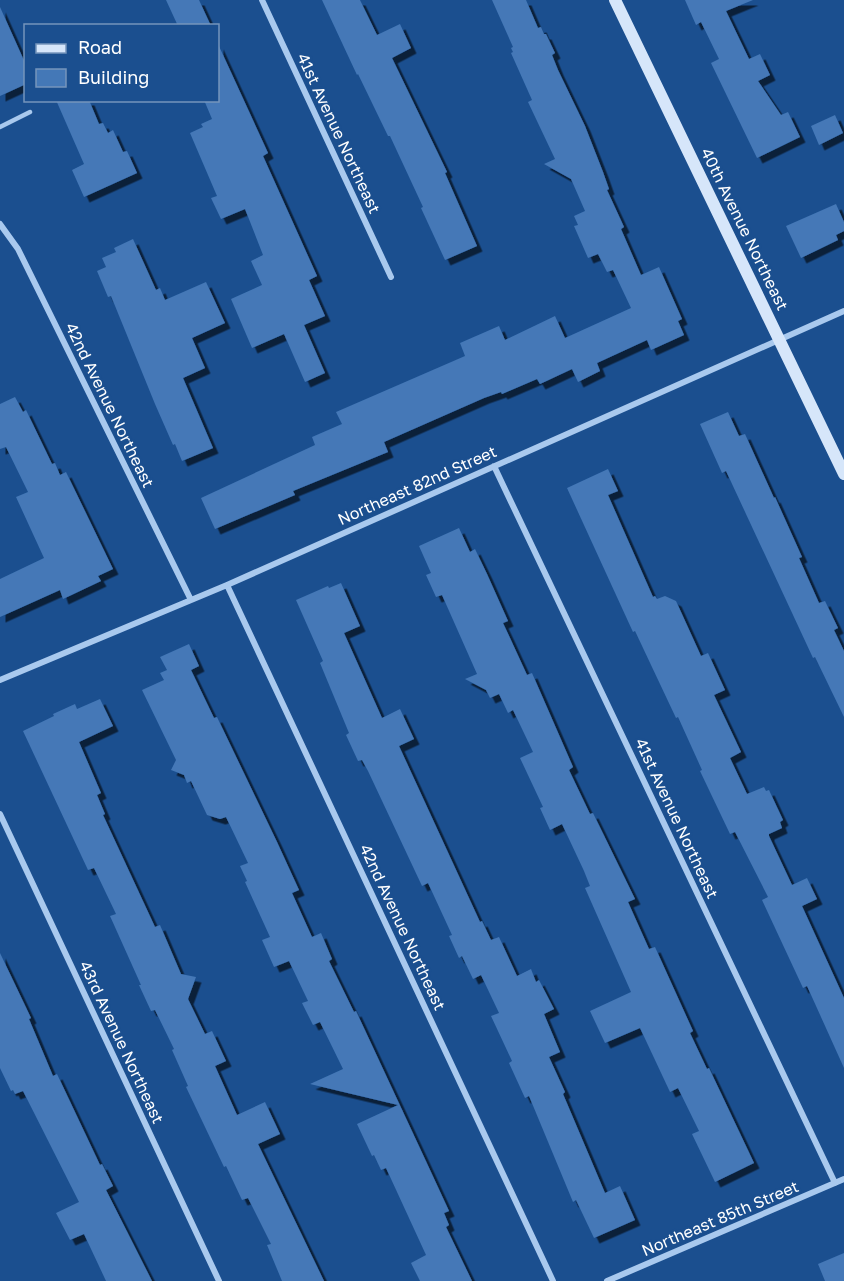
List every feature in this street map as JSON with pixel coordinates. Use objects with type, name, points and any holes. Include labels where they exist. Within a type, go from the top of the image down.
[{"type":"street","name":"41st Avenue Northeast","points":[[262,0],[391,277]]},
{"type":"street","name":"40th Avenue Northeast","points":[[615,0],[844,474]]},
{"type":"street","name":"42nd Avenue Northeast","points":[[0,224],[18,249],[191,600]]},
{"type":"street","name":"Northeast 82nd Street","points":[[0,680],[227,585],[844,311]]},
{"type":"street","name":"41st Avenue Northeast","points":[[494,466],[835,1183]]},
{"type":"street","name":"42nd Avenue Northeast","points":[[227,585],[553,1281]]},
{"type":"street","name":"43rd Avenue Northeast","points":[[0,814],[219,1281]]},
{"type":"street","name":"Northeast 85th Street","points":[[607,1281],[844,1179]]},
{"type":"lane","points":[[0,127],[30,112]]},
{"type":"building","points":[[166,0],[199,0],[210,24],[177,24]]},
{"type":"building","points":[[322,0],[360,0],[377,35],[400,24],[411,48],[392,58],[447,172],[445,173],[477,246],[445,260],[390,136],[357,75]]},
{"type":"building","points":[[492,0],[526,0],[538,28],[541,27],[546,34],[555,53],[552,55],[558,70],[585,126],[609,189],[607,190],[624,227],[621,229],[641,275],[659,267],[682,319],[678,321],[684,335],[651,350],[647,340],[597,363],[600,371],[578,382],[572,369],[540,384],[537,379],[502,394],[501,392],[484,398],[384,442],[388,452],[293,491],[295,495],[215,529],[201,498],[315,445],[312,437],[342,424],[336,412],[465,356],[460,343],[499,326],[505,340],[555,316],[565,338],[631,308],[613,270],[607,272],[598,254],[588,258],[574,226],[578,225],[574,216],[585,211],[571,179],[544,164],[555,159],[528,102],[532,100],[511,53],[513,47]]},
{"type":"building","points":[[685,0],[753,0],[726,11],[749,59],[760,54],[770,75],[758,81],[781,115],[788,112],[800,137],[757,158],[711,63],[719,59],[701,22],[696,25]]},
{"type":"building","points":[[0,7],[24,61],[24,85],[0,96]]},
{"type":"building","points":[[219,46],[268,153],[263,156],[317,276],[309,280],[325,316],[304,325],[325,373],[305,382],[284,334],[252,348],[231,299],[262,285],[251,261],[263,255],[245,209],[221,219],[211,198],[217,196],[190,133],[203,127],[201,124],[212,119],[205,102],[219,102]]},
{"type":"building","points":[[57,102],[90,102],[99,124],[103,123],[108,133],[113,130],[123,152],[127,151],[137,173],[84,197],[72,170],[84,164]]},
{"type":"building","points":[[835,115],[843,133],[819,145],[811,126]]},
{"type":"building","points":[[836,204],[844,222],[844,231],[836,235],[838,240],[801,258],[786,226]]},
{"type":"building","points":[[133,239],[156,290],[160,288],[165,300],[206,282],[225,323],[192,338],[205,368],[183,378],[213,448],[182,461],[155,404],[111,296],[108,297],[97,271],[106,267],[102,258],[116,252],[114,248]]},
{"type":"building","points":[[15,397],[23,412],[26,410],[52,464],[55,463],[60,475],[66,472],[113,569],[98,576],[101,581],[63,599],[60,590],[0,617],[0,579],[44,558],[16,497],[28,492],[6,447],[0,449],[0,404]]},
{"type":"building","points":[[728,412],[739,436],[745,434],[802,557],[799,558],[819,603],[825,601],[838,628],[834,630],[844,651],[844,717],[815,657],[813,658],[726,471],[722,473],[700,424]]},
{"type":"building","points":[[608,469],[618,491],[608,495],[653,597],[657,599],[665,596],[676,601],[701,656],[708,653],[725,690],[714,695],[741,752],[730,758],[747,794],[764,787],[766,791],[769,790],[783,820],[780,822],[782,828],[769,836],[792,885],[807,878],[817,899],[802,906],[844,998],[844,1068],[807,986],[803,988],[762,900],[768,897],[735,832],[730,834],[700,771],[702,770],[678,717],[676,718],[635,631],[633,632],[567,488]]},
{"type":"building","points":[[459,528],[470,552],[475,549],[487,574],[508,621],[503,623],[527,675],[532,673],[573,767],[569,770],[635,899],[628,902],[649,949],[655,947],[693,1031],[690,1033],[754,1163],[715,1182],[692,1134],[699,1131],[678,1088],[670,1092],[640,1028],[605,1043],[590,1011],[631,992],[585,888],[590,886],[562,824],[550,830],[540,808],[543,807],[520,758],[533,752],[513,710],[508,713],[499,694],[490,698],[486,690],[465,679],[477,674],[442,595],[436,597],[426,575],[431,573],[419,546]]},
{"type":"building","points":[[341,583],[360,626],[344,633],[382,718],[400,709],[414,739],[399,746],[480,922],[482,921],[491,940],[499,937],[517,976],[531,969],[536,982],[539,980],[554,1009],[544,1014],[560,1052],[549,1057],[565,1092],[563,1094],[605,1193],[620,1186],[635,1220],[594,1238],[576,1200],[573,1202],[529,1096],[525,1098],[509,1063],[512,1061],[491,1016],[499,1013],[481,975],[473,979],[462,956],[459,958],[449,936],[452,935],[428,883],[422,886],[368,771],[362,760],[358,761],[346,735],[349,733],[320,663],[323,661],[296,600]]},
{"type":"building","points":[[189,644],[199,666],[191,670],[214,718],[217,717],[299,890],[292,893],[312,937],[321,933],[332,959],[329,961],[354,1012],[356,1011],[449,1211],[444,1213],[449,1225],[446,1227],[472,1281],[420,1281],[411,1263],[426,1255],[386,1168],[381,1170],[357,1124],[398,1105],[310,1084],[343,1069],[320,1022],[313,1025],[302,1003],[308,1001],[289,961],[274,967],[262,940],[270,937],[240,866],[248,863],[226,817],[220,819],[207,815],[191,781],[187,783],[184,775],[171,770],[176,760],[142,690],[164,680],[160,673],[167,670],[160,657]]},
{"type":"building","points":[[100,699],[113,726],[79,742],[101,793],[97,795],[105,814],[103,815],[155,927],[160,925],[181,974],[196,977],[188,999],[205,1034],[212,1031],[226,1061],[215,1066],[237,1115],[265,1102],[280,1134],[258,1144],[324,1281],[282,1281],[267,1245],[271,1244],[248,1198],[242,1200],[226,1166],[224,1167],[186,1087],[188,1086],[172,1050],[174,1049],[155,1010],[151,1011],[139,985],[141,985],[110,916],[116,914],[94,868],[88,870],[23,731],[75,704],[77,709]]},
{"type":"building","points":[[0,953],[31,1018],[29,1019],[53,1076],[57,1074],[100,1165],[102,1164],[113,1186],[106,1190],[152,1281],[106,1281],[84,1234],[70,1240],[56,1213],[79,1202],[23,1091],[15,1094],[13,1090],[11,1091],[0,1068]]},
{"type":"building","points":[[844,1253],[844,1281],[825,1281],[818,1264]]}]
